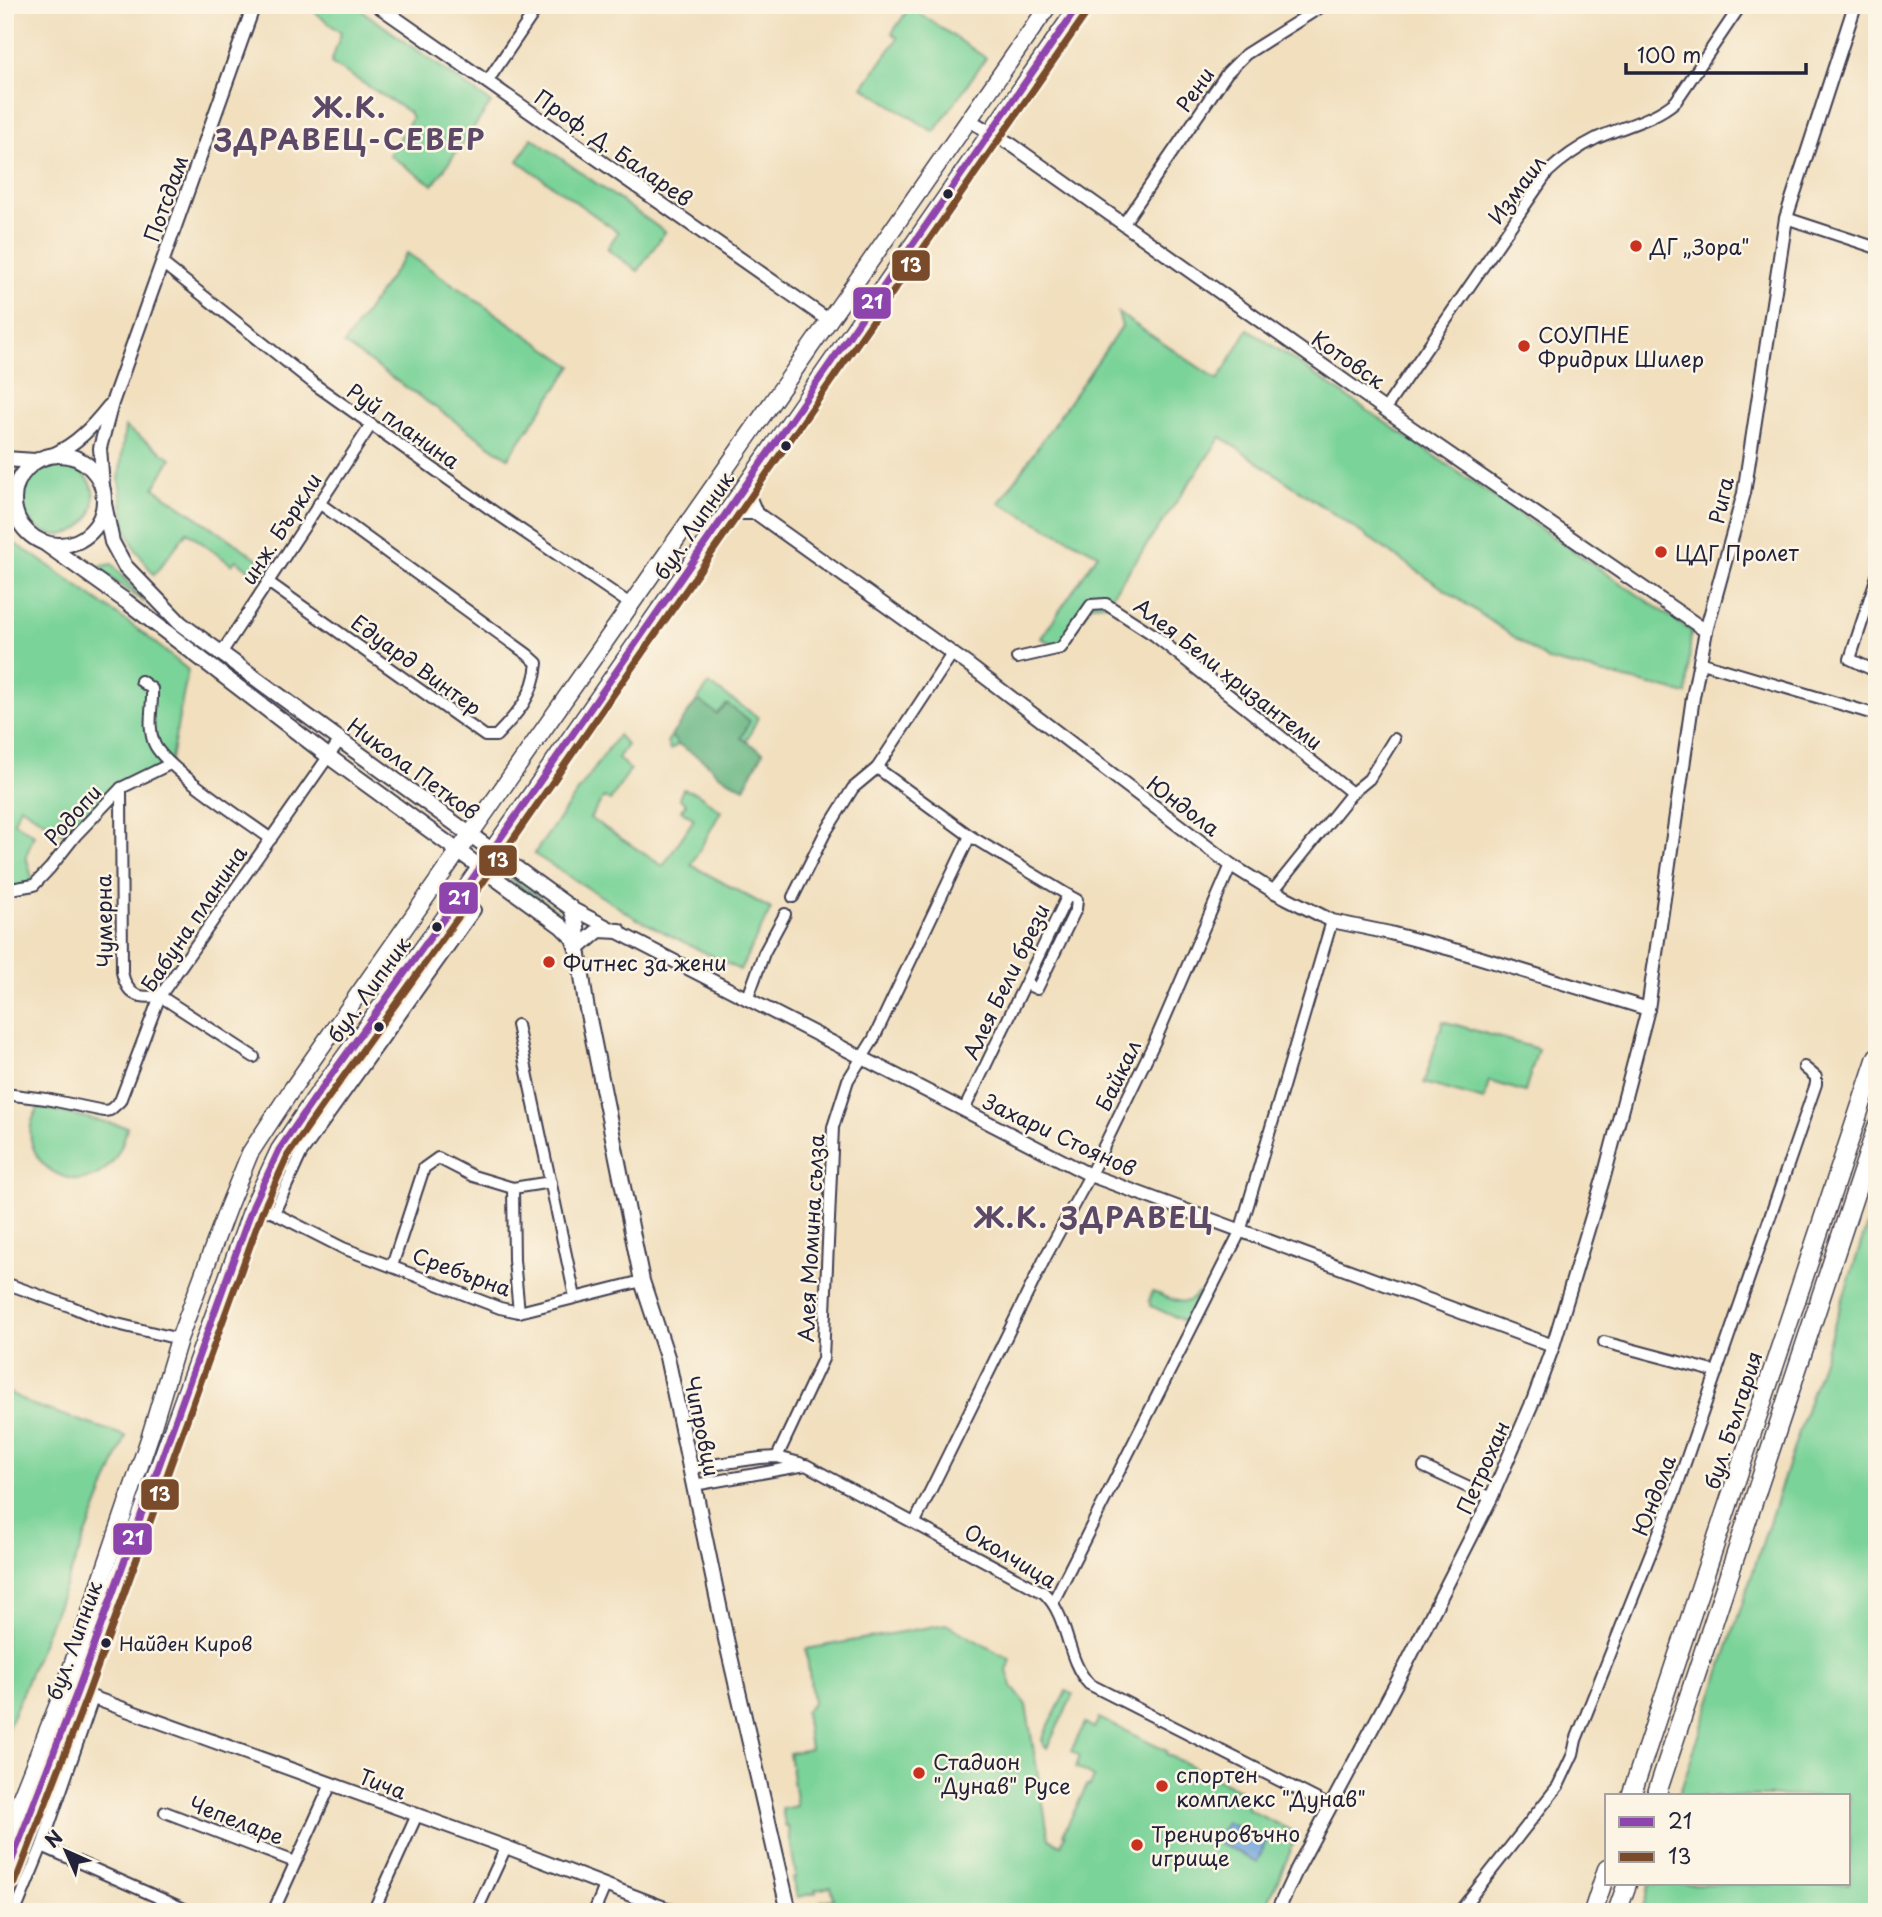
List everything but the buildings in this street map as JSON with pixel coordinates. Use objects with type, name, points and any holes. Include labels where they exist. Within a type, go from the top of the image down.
[{"type":"highway","name":"бул. България","points":[[1632,1794],[1877,1058]]},
{"type":"highway","points":[[1657,1794],[1877,1127]]},
{"type":"highway","points":[[1593,1912],[1605,1875]]},
{"type":"highway","points":[[1617,1912],[1627,1885]]},
{"type":"main road","name":"бул. Липник","points":[[5,1837],[64,1689],[150,1436],[179,1339],[250,1153],[1049,5]]},
{"type":"main road","name":"бул. Липник","points":[[5,1879],[77,1692],[253,1206],[286,1140],[492,851],[1079,5]]},
{"type":"main road","points":[[5,459],[35,461],[52,455],[78,458],[89,465],[97,475],[103,487],[104,504],[95,527],[87,536],[64,545],[43,542],[5,516]]},
{"type":"main road","points":[[27,532],[16,515],[15,491],[19,479],[35,461]]},
{"type":"main road","name":"Никола Петков","points":[[104,504],[112,542],[125,566],[181,624],[571,908]]},
{"type":"main road","name":"Никола Петков","points":[[43,542],[127,602],[328,756],[561,926],[578,948]]},
{"type":"main road","points":[[571,908],[577,926],[578,948]]},
{"type":"main road","points":[[578,948],[599,930],[619,931]]},
{"type":"main road","name":"Чипровци","points":[[578,948],[586,1004],[642,1281],[667,1357],[789,1912]]},
{"type":"street","name":"Потсдам","points":[[103,487],[100,448],[112,403],[254,5]]},
{"type":"street","name":"Проф. Д. Баларев","points":[[377,5],[828,320]]},
{"type":"street","points":[[487,82],[539,5]]},
{"type":"street","name":"Рени","points":[[1124,223],[1227,73],[1246,54],[1324,5]]},
{"type":"street","name":"Измаил","points":[[1385,409],[1548,173],[1566,156],[1597,138],[1664,111],[1670,106],[1684,90],[1741,5]]},
{"type":"street","name":"Рига","points":[[1648,1009],[1699,662],[1744,493],[1786,218],[1855,5]]},
{"type":"street","name":"Котовск","points":[[969,120],[1124,223],[1385,409],[1706,631]]},
{"type":"street","points":[[1786,218],[1877,248]]},
{"type":"street","name":"Руй планина","points":[[162,263],[317,386],[632,606]]},
{"type":"street","name":"Потсдам","points":[[52,455],[70,447],[112,403]]},
{"type":"street","name":"инж. Бъркли","points":[[222,652],[371,425]]},
{"type":"street","points":[[728,513],[756,513],[745,486]]},
{"type":"street","name":"Едуард Винтер","points":[[268,582],[485,736],[496,736],[528,698],[537,663],[319,503]]},
{"type":"street","name":"Юндола","points":[[756,513],[952,654],[1231,865],[1273,891],[1332,921],[1458,951],[1648,1009]]},
{"type":"street","points":[[1877,576],[1850,659],[1877,672]]},
{"type":"street","name":"Алея Бели хризантеми","points":[[1017,658],[1061,648],[1091,605],[1106,604],[1154,635],[1352,793]]},
{"type":"street","points":[[793,897],[825,832],[853,788],[877,768],[952,654]]},
{"type":"street","points":[[1699,662],[1877,715]]},
{"type":"street","points":[[141,681],[152,689],[150,718],[154,744],[170,764],[271,839]]},
{"type":"street","points":[[1273,891],[1352,793],[1369,779],[1394,739]]},
{"type":"street","name":"Бабуна планина","points":[[5,1094],[110,1110],[120,1101],[160,996],[340,740]]},
{"type":"street","name":"Родопи","points":[[5,890],[34,885],[76,835],[121,788],[170,764]]},
{"type":"street","name":"Алея Бели брези","points":[[877,768],[970,836],[1068,895],[964,1110]]},
{"type":"street","name":"Чумерна","points":[[121,788],[122,972],[125,985],[132,993],[145,998],[160,996],[254,1056]]},
{"type":"street","points":[[862,1059],[970,836]]},
{"type":"street","name":"Байкал","points":[[915,1522],[1155,1041],[1231,865]]},
{"type":"street","name":"Захари Стоянов","points":[[571,908],[1090,1175],[1553,1346]]},
{"type":"street","points":[[275,1213],[301,1154],[475,910]]},
{"type":"street","points":[[747,1000],[764,953],[785,914]]},
{"type":"street","points":[[1053,1602],[1240,1232],[1332,921]]},
{"type":"street","name":"Петрохан","points":[[1277,1912],[1491,1498],[1533,1401],[1553,1346],[1605,1173],[1648,1009]]},
{"type":"street","points":[[517,1025],[575,1297]]},
{"type":"street","name":"Алея Момина сълза","points":[[777,1457],[823,1359],[833,1127],[848,1080],[862,1059]]},
{"type":"street","name":"Юндола","points":[[1459,1912],[1558,1786],[1573,1754],[1576,1740],[1675,1492],[1816,1084],[1816,1077],[1804,1067]]},
{"type":"street","points":[[391,1266],[424,1168],[438,1158],[473,1176],[513,1188],[551,1182]]},
{"type":"street","points":[[513,1188],[514,1260],[519,1312]]},
{"type":"street","name":"Сребърна","points":[[253,1206],[275,1213],[343,1248],[500,1308],[519,1312],[642,1281]]},
{"type":"street","points":[[5,1283],[105,1321],[179,1339]]},
{"type":"street","points":[[1604,1342],[1717,1372]]},
{"type":"street","points":[[690,1468],[777,1457]]},
{"type":"street","name":"Околчица","points":[[777,1457],[806,1465],[1027,1583],[1053,1602],[1078,1667],[1089,1684],[1330,1806]]},
{"type":"street","points":[[694,1485],[806,1465]]},
{"type":"street","points":[[1424,1466],[1491,1498]]},
{"type":"street","name":"Тича","points":[[77,1692],[416,1817],[506,1847],[675,1912]]},
{"type":"street","points":[[15,1912],[43,1846],[93,1698]]},
{"type":"street","points":[[273,1912],[331,1784]]},
{"type":"street","name":"Чепеларе","points":[[165,1812],[295,1862]]},
{"type":"street","points":[[373,1912],[416,1817]]},
{"type":"street","points":[[43,1846],[191,1912]]},
{"type":"street","points":[[476,1912],[506,1847]]},
{"type":"street","points":[[594,1912],[605,1886]]},
{"type":"green space","points":[[306,5],[354,5],[491,103],[433,185],[389,155],[412,118],[409,112],[331,63],[341,33]]},
{"type":"green space","points":[[910,7],[986,58],[934,132],[863,87],[898,38],[892,33]]},
{"type":"green space","points":[[532,138],[665,232],[638,271],[607,249],[618,232],[518,161]]},
{"type":"green space","points":[[407,253],[572,366],[508,458],[344,344]]},
{"type":"green space","points":[[1118,313],[1218,380],[1248,329],[1691,631],[1687,694],[1548,660],[1221,437],[1106,604],[1091,605],[1061,648],[1041,638],[1098,554],[999,503],[1122,326]]},
{"type":"green space","points":[[125,427],[171,458],[154,488],[273,569],[265,582],[236,560],[232,565],[187,532],[154,575],[136,550],[126,529],[119,479]]},
{"type":"green space","points":[[58,463],[78,469],[88,479],[94,499],[88,519],[78,529],[58,535],[38,529],[28,519],[22,499],[28,479],[38,469]]},
{"type":"green space","points":[[5,538],[38,558],[143,633],[188,670],[170,764],[121,788],[65,835],[20,806],[14,822],[34,835],[26,856],[34,885],[5,890]]},
{"type":"green space","points":[[112,564],[145,603],[96,567]]},
{"type":"green space","points":[[709,684],[758,717],[746,742],[763,752],[744,788],[719,775],[706,762],[679,744],[670,750],[667,742]]},
{"type":"green space","points":[[698,700],[717,714],[727,704],[750,721],[741,738],[763,752],[744,788],[719,775],[671,736]]},
{"type":"green space","points":[[618,735],[627,745],[618,758],[630,770],[610,801],[604,797],[590,818],[663,866],[694,819],[681,810],[686,804],[679,798],[683,789],[697,793],[721,811],[691,865],[771,909],[740,970],[637,919],[534,854]]},
{"type":"green space","points":[[512,876],[562,915],[571,929],[510,879]]},
{"type":"green space","points":[[1443,1021],[1538,1049],[1525,1092],[1489,1081],[1484,1100],[1424,1083]]},
{"type":"green space","points":[[39,1107],[127,1127],[116,1157],[99,1174],[80,1179],[60,1176],[44,1164],[33,1148],[31,1128]]},
{"type":"green space","points":[[1877,1195],[1877,1912],[1641,1912],[1650,1885],[1850,1885],[1850,1794],[1680,1794]]},
{"type":"green space","points":[[1152,1292],[1182,1302],[1198,1293],[1206,1296],[1192,1325],[1151,1306],[1149,1301]]},
{"type":"green space","points":[[5,1390],[30,1404],[126,1436],[5,1735]]},
{"type":"green space","points":[[946,1624],[1011,1660],[1007,1671],[1013,1688],[1026,1705],[1049,1839],[1061,1845],[1065,1835],[1063,1834],[1087,1785],[1090,1786],[1094,1777],[1076,1767],[1080,1756],[1071,1751],[1085,1723],[1094,1728],[1099,1718],[1240,1790],[1238,1793],[1248,1798],[1247,1809],[1298,1834],[1264,1912],[823,1912],[821,1901],[834,1899],[831,1887],[797,1897],[788,1826],[785,1826],[782,1809],[797,1806],[789,1753],[810,1749],[805,1712],[813,1703],[806,1649]]},
{"type":"green space","points":[[1066,1691],[1073,1695],[1047,1748],[1042,1739]]},
{"type":"water","points":[[1226,1822],[1266,1842],[1257,1862],[1216,1842]]},
{"type":"transit line","name":"21","points":[[5,1878],[77,1692],[253,1206],[279,1150],[468,885],[1079,5]]},
{"type":"transit line","name":"13","points":[[15,1883],[87,1696],[263,1210],[288,1155],[477,891],[1088,11]]},
{"type":"place","name":"ДГ „Зора\"","points":[[1636,246]]},
{"type":"place","name":"СОУПНЕ Фридрих Шилер","points":[[1524,346]]},
{"type":"place","name":"ЦДГ Пролет","points":[[1661,552]]},
{"type":"place","name":"Фитнес за жени","points":[[549,962]]},
{"type":"place","name":"Найден Киров","points":[[106,1643]]},
{"type":"place","name":"Стадион \"Дунав\" Русе","points":[[919,1773]]},
{"type":"place","name":"спортен комплекс \"Дунав\"","points":[[1162,1786]]},
{"type":"place","name":"Тренировъчно игрище","points":[[1137,1845]]},
{"type":"district","name":"Ж.К. ЗДРАВЕЦ-СЕВЕР","points":[[350,122]]},
{"type":"district","name":"Ж.К. ЗДРАВЕЦ","points":[[1094,1216]]}]
